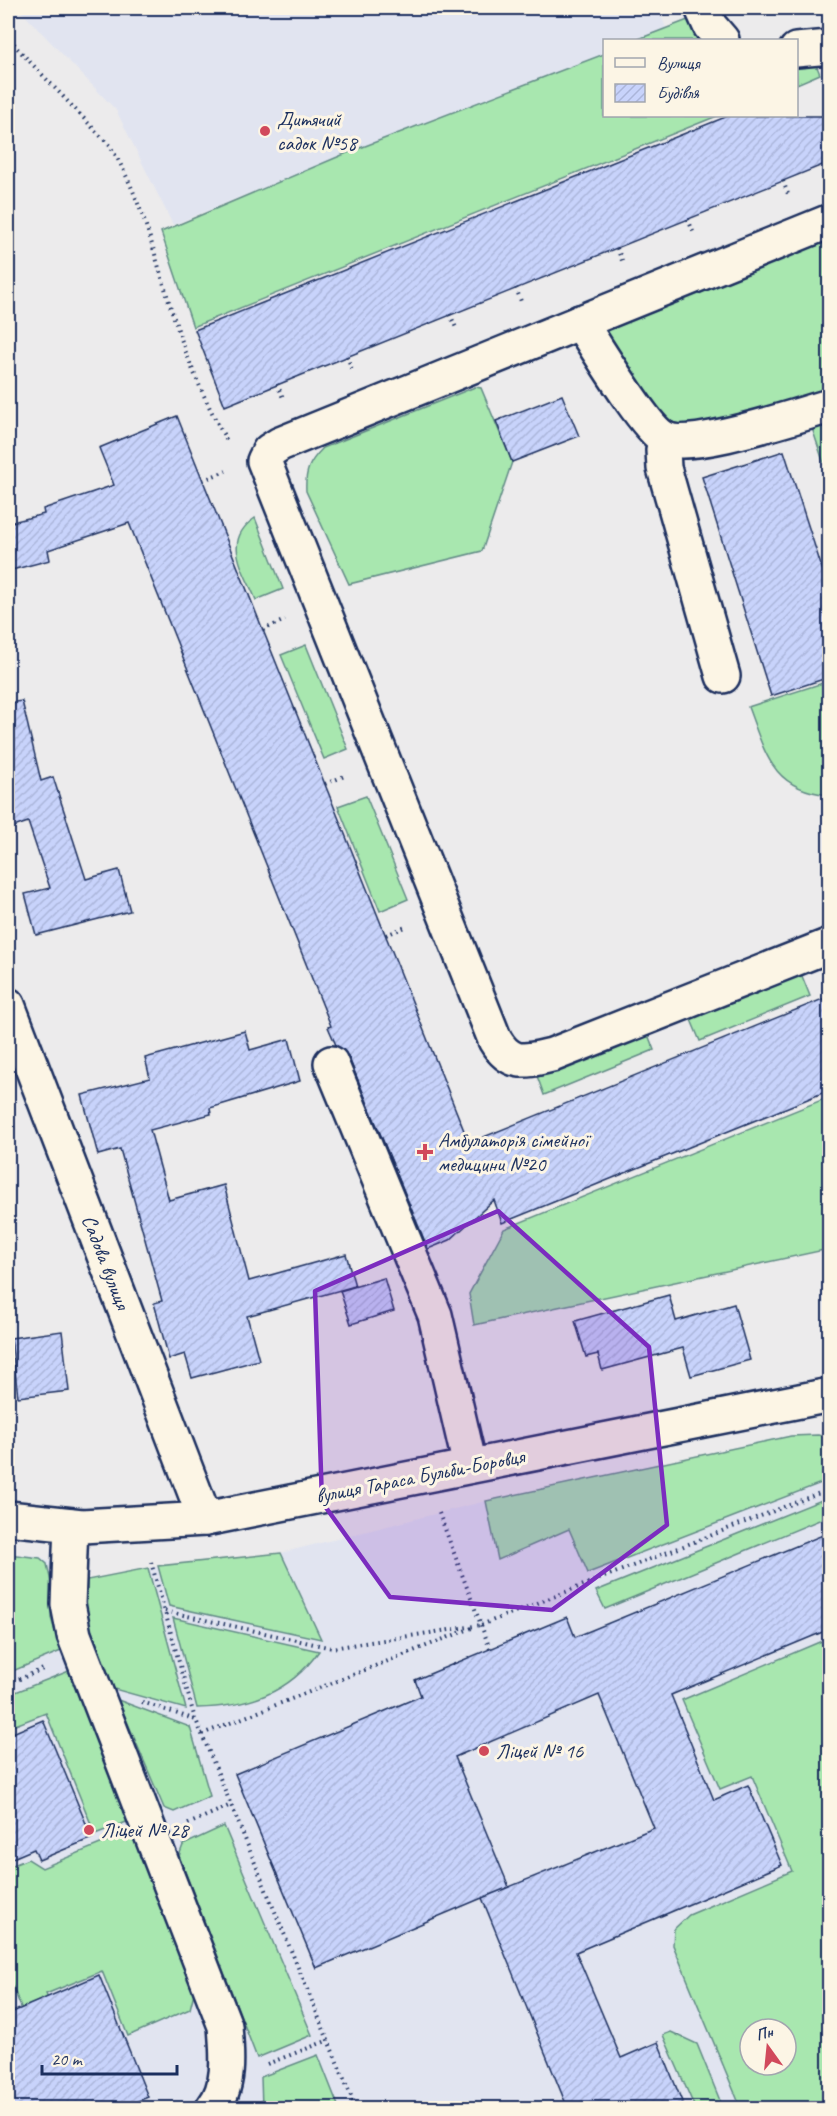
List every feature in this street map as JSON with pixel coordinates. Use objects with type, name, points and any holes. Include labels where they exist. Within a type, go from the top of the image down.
[{"type":"street","points":[[702,8],[710,26],[721,39]]},
{"type":"street","points":[[798,50],[830,47]]},
{"type":"street","points":[[830,221],[280,444],[265,456],[266,471],[270,482],[495,1040],[503,1054],[516,1060],[552,1055],[830,945]]},
{"type":"street","points":[[580,322],[652,429],[673,442],[701,440],[830,406]]},
{"type":"street","points":[[666,439],[663,450],[664,468],[723,676]]},
{"type":"street","name":"Садова вулиця","points":[[8,1005],[205,1519]]},
{"type":"street","points":[[331,1063],[435,1315],[470,1466]]},
{"type":"street","name":"вулиця Тараса Бульби-Боровця","points":[[8,1518],[71,1525],[205,1519],[830,1395]]},
{"type":"street","points":[[71,1525],[68,1554],[70,1622],[225,2026],[228,2060],[218,2095]]},
{"type":"path","points":[[8,33],[16,47],[110,146],[118,160],[149,232],[178,331],[209,408],[230,446]]},
{"type":"path","points":[[426,1475],[490,1649]]},
{"type":"path","points":[[202,1734],[830,1489]]},
{"type":"path","points":[[140,1522],[195,1720],[356,2109]]},
{"type":"path","points":[[165,1611],[332,1648],[481,1625]]},
{"type":"path","points":[[93,1686],[195,1720]]},
{"type":"path","points":[[218,2095],[329,2040]]},
{"type":"highlighted area","points":[[498,1211],[649,1347],[667,1525],[552,1610],[390,1597],[322,1502],[315,1291]]},
{"type":"shaded area","name":"Дитячий садок №58","points":[[18,8],[658,8],[666,28],[638,39],[603,39],[603,54],[347,153],[173,225],[116,110]]},
{"type":"shaded area","name":"Ліцей № 16","points":[[791,1435],[818,1435],[829,1438],[829,2108],[8,2108],[8,1553],[39,1556],[87,1580],[147,1568],[281,1553],[486,1501]]},
{"type":"green space","points":[[693,18],[703,39],[639,39]]},
{"type":"green space","points":[[603,54],[603,117],[715,117],[193,327],[161,232],[347,153]]},
{"type":"green space","points":[[814,60],[820,74],[798,84],[798,61]]},
{"type":"green space","points":[[829,233],[829,393],[673,431],[596,330]]},
{"type":"green space","points":[[475,387],[481,388],[512,462],[482,551],[349,584],[306,491],[307,472],[311,462],[323,448]]},
{"type":"green space","points":[[829,420],[829,479],[811,425]]},
{"type":"green space","points":[[255,518],[283,589],[256,600],[241,567],[237,546],[239,536]]},
{"type":"green space","points":[[306,645],[348,749],[324,759],[281,655]]},
{"type":"green space","points":[[830,681],[829,795],[810,791],[783,777],[774,767],[760,740],[748,707]]},
{"type":"green space","points":[[366,796],[408,899],[380,911],[338,806]]},
{"type":"green space","points":[[800,971],[810,996],[700,1041],[689,1015]]},
{"type":"green space","points":[[647,1032],[654,1050],[544,1095],[537,1076]]},
{"type":"green space","points":[[829,1097],[829,1249],[474,1325],[469,1294],[504,1229]]},
{"type":"green space","points":[[818,1435],[829,1438],[829,1480],[588,1573],[569,1529],[498,1560],[486,1501],[791,1436]]},
{"type":"green space","points":[[829,1497],[829,1516],[605,1609],[596,1591]]},
{"type":"green space","points":[[281,1553],[321,1639],[169,1606],[158,1566]]},
{"type":"green space","points":[[8,1554],[40,1558],[47,1564],[52,1587],[51,1618],[61,1651],[8,1673]]},
{"type":"green space","points":[[148,1568],[186,1709],[114,1689],[86,1616],[87,1580]]},
{"type":"green space","points":[[173,1618],[319,1651],[307,1666],[280,1688],[250,1701],[197,1708]]},
{"type":"green space","points":[[829,1638],[829,2100],[810,2108],[741,2108],[673,1945],[674,1929],[689,1915],[792,1871],[752,1776],[720,1789],[682,1700]]},
{"type":"green space","points":[[69,1671],[129,1821],[95,1834],[46,1713],[8,1728],[8,1695]]},
{"type":"green space","points":[[118,1700],[190,1727],[210,1796],[174,1812],[164,1808]]},
{"type":"green space","points":[[224,1826],[312,2035],[257,2058],[179,1856],[183,1845]]},
{"type":"green space","points":[[132,1831],[194,1993],[190,2009],[128,2036],[102,1971],[46,1994],[51,2006],[25,2017],[8,1975],[8,1867],[28,1859],[42,1868]]},
{"type":"green space","points":[[671,2032],[697,2044],[723,2108],[695,2108],[663,2035]]},
{"type":"green space","points":[[318,2055],[339,2108],[262,2108],[261,2077]]},
{"type":"building","points":[[830,116],[830,162],[225,406],[195,330],[726,117]]},
{"type":"building","points":[[562,395],[579,436],[512,462],[496,421]]},
{"type":"building","points":[[177,416],[469,1143],[830,996],[830,1090],[502,1223],[494,1200],[450,1240],[428,1249],[348,1056],[336,1045],[328,1027],[331,1026],[129,523],[48,550],[50,560],[8,571],[8,523],[44,514],[43,509],[114,485],[99,448]]},
{"type":"building","points":[[784,451],[830,593],[830,677],[771,696],[702,477]]},
{"type":"building","points":[[22,701],[41,781],[53,777],[86,879],[119,870],[130,911],[36,935],[25,894],[50,888],[28,822],[8,829],[8,703]]},
{"type":"building","points":[[245,1031],[250,1050],[289,1039],[300,1081],[210,1108],[211,1114],[150,1130],[169,1200],[224,1185],[249,1281],[346,1254],[355,1286],[247,1316],[259,1360],[192,1378],[185,1354],[169,1359],[154,1303],[162,1301],[120,1149],[98,1155],[82,1095],[150,1078],[145,1058]]},
{"type":"building","points":[[384,1278],[394,1311],[351,1324],[340,1291]]},
{"type":"building","points":[[669,1295],[676,1321],[734,1304],[750,1360],[691,1376],[683,1348],[602,1370],[598,1354],[586,1357],[575,1321]]},
{"type":"building","points":[[62,1331],[69,1391],[18,1397],[11,1338]]},
{"type":"building","points":[[830,1532],[830,1629],[671,1695],[714,1800],[748,1785],[782,1865],[576,1952],[621,2058],[658,2042],[685,2109],[568,2109],[482,1898],[316,1968],[235,1774],[421,1696],[415,1680],[567,1617],[575,1637]],"holes":[[[599,1695],[654,1828],[482,1898],[509,1887],[455,1757]]]},
{"type":"building","points":[[43,1720],[92,1838],[39,1860],[34,1849],[8,1860],[8,1735]]},
{"type":"building","points":[[99,1975],[148,2097],[118,2109],[8,2109],[8,2014]]},
{"type":"place","name":"Дитячий садок №58","points":[[265,131]]},
{"type":"place","name":"Амбулаторія сімейної медицини №20","points":[[425,1152]]},
{"type":"place","name":"Ліцей № 16","points":[[484,1751]]},
{"type":"place","name":"Ліцей № 28","points":[[89,1830]]}]
